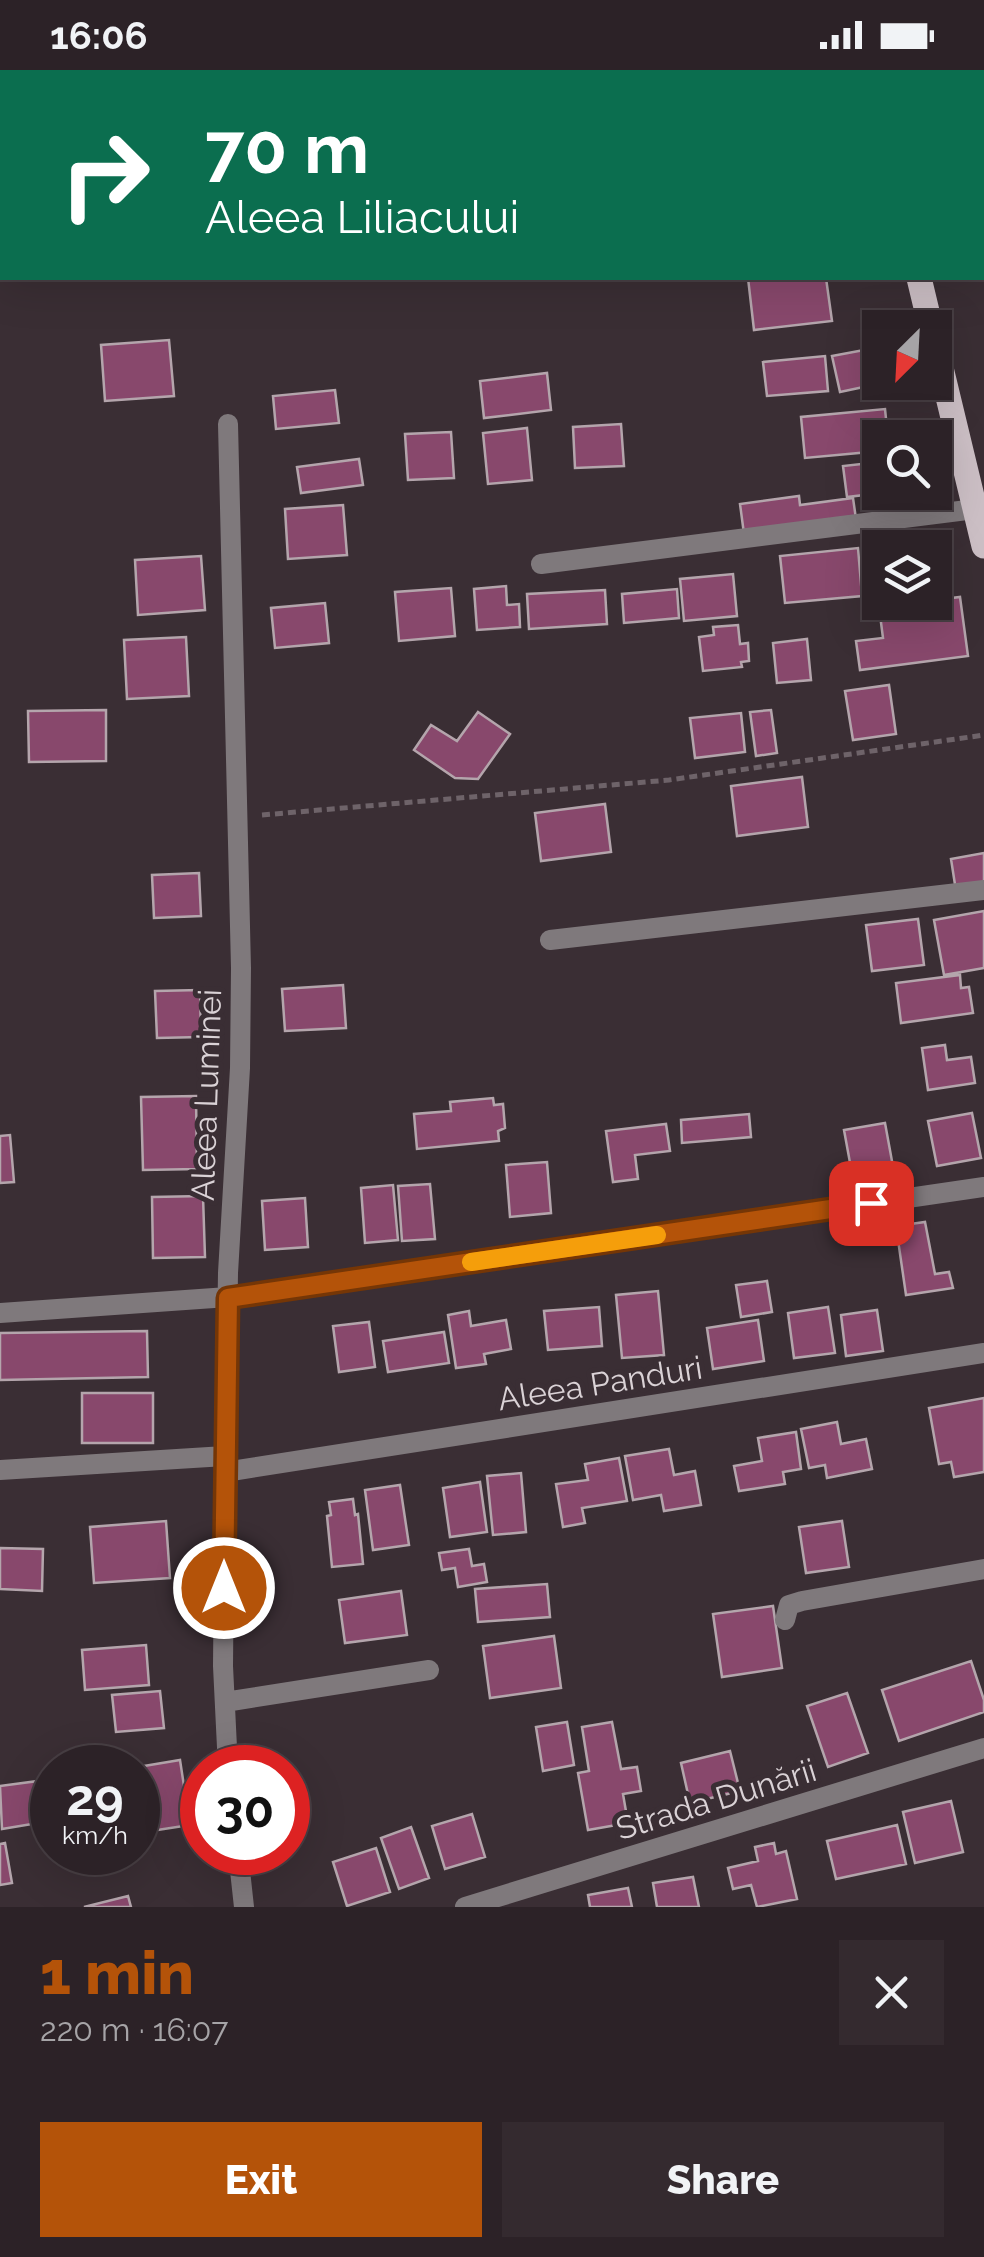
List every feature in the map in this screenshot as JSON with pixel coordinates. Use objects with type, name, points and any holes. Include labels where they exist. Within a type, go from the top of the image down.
[{"type":"main road","points":[[919,280],[927,310]]},
{"type":"main road","points":[[949,400],[984,546]]},
{"type":"street","name":"Aleea Luminei","points":[[227,1745],[228,1298],[240,1068],[228,424]]},
{"type":"street","points":[[541,564],[975,509]]},
{"type":"street","points":[[550,940],[984,890]]},
{"type":"street","points":[[0,1313],[228,1298],[984,1187]]},
{"type":"street","name":"Aleea Panduri","points":[[0,1470],[225,1464],[984,1353]]},
{"type":"street","points":[[785,1620],[789,1606],[802,1601],[984,1570]]},
{"type":"street","points":[[224,1702],[429,1670]]},
{"type":"street","name":"Strada Dunării","points":[[465,1907],[984,1748]]},
{"type":"street","points":[[241,1875],[244,1907]]},
{"type":"path","points":[[238,818],[669,780],[984,735]]},
{"type":"building","points":[[748,280],[826,280],[832,321],[754,330]]},
{"type":"building","points":[[169,340],[174,396],[105,401],[101,345]]},
{"type":"building","points":[[862,350],[862,387],[840,392],[832,356]]},
{"type":"building","points":[[825,356],[828,391],[767,396],[763,362]]},
{"type":"building","points":[[547,373],[551,410],[484,418],[480,381]]},
{"type":"building","points":[[335,390],[339,423],[276,429],[273,396]]},
{"type":"building","points":[[885,409],[886,420],[862,420],[862,453],[805,458],[801,417]]},
{"type":"building","points":[[621,424],[624,466],[575,468],[573,427]]},
{"type":"building","points":[[527,428],[532,480],[488,484],[483,433]]},
{"type":"building","points":[[451,432],[454,478],[408,480],[405,434]]},
{"type":"building","points":[[359,459],[363,485],[301,493],[297,467]]},
{"type":"building","points":[[862,464],[862,495],[847,497],[843,466]]},
{"type":"building","points":[[799,496],[800,505],[853,498],[856,519],[744,534],[740,504]]},
{"type":"building","points":[[343,505],[347,555],[288,559],[285,509]]},
{"type":"building","points":[[858,548],[862,596],[785,603],[780,556]]},
{"type":"building","points":[[201,556],[205,610],[138,615],[135,560]]},
{"type":"building","points":[[733,574],[737,616],[684,621],[680,579]]},
{"type":"building","points":[[506,586],[507,605],[519,604],[520,627],[477,630],[474,589]]},
{"type":"building","points":[[451,588],[455,636],[399,641],[395,592]]},
{"type":"building","points":[[677,589],[679,618],[624,623],[622,594]]},
{"type":"building","points":[[605,590],[607,624],[529,629],[527,594]]},
{"type":"building","points":[[960,597],[968,656],[860,670],[856,641],[883,638],[881,620],[952,620],[952,598]]},
{"type":"building","points":[[325,603],[329,643],[275,648],[271,608]]},
{"type":"building","points":[[738,625],[740,644],[748,643],[749,661],[741,662],[742,667],[703,671],[699,637],[714,635],[713,627]]},
{"type":"building","points":[[186,637],[189,696],[127,699],[124,640]]},
{"type":"building","points":[[807,639],[811,680],[777,683],[773,643]]},
{"type":"building","points":[[889,685],[896,734],[853,740],[845,691]]},
{"type":"building","points":[[106,710],[106,761],[29,762],[28,711]]},
{"type":"building","points":[[771,710],[777,753],[756,756],[750,712]]},
{"type":"building","points":[[478,712],[510,734],[478,779],[455,778],[414,750],[431,725],[457,741]]},
{"type":"building","points":[[741,713],[745,752],[695,758],[690,718]]},
{"type":"building","points":[[802,777],[808,827],[737,836],[731,786]]},
{"type":"building","points":[[605,804],[611,852],[541,861],[535,813]]},
{"type":"building","points":[[984,853],[984,886],[956,891],[951,859]]},
{"type":"building","points":[[199,873],[201,916],[154,918],[152,875]]},
{"type":"building","points":[[984,911],[984,968],[944,975],[934,920]]},
{"type":"building","points":[[918,919],[924,965],[872,971],[866,925]]},
{"type":"building","points":[[960,975],[961,988],[969,987],[973,1013],[901,1023],[896,983]]},
{"type":"building","points":[[343,985],[346,1028],[285,1031],[282,989]]},
{"type":"building","points":[[200,990],[201,1037],[157,1038],[155,991]]},
{"type":"building","points":[[945,1045],[947,1060],[971,1057],[975,1083],[928,1090],[922,1048]]},
{"type":"building","points":[[196,1096],[197,1169],[143,1170],[141,1097]]},
{"type":"building","points":[[493,1098],[494,1105],[503,1104],[505,1128],[498,1131],[499,1141],[417,1149],[414,1114],[451,1111],[450,1102]]},
{"type":"building","points":[[972,1113],[981,1158],[937,1166],[928,1121]]},
{"type":"building","points":[[749,1114],[751,1137],[682,1143],[681,1120]]},
{"type":"building","points":[[885,1123],[896,1183],[855,1190],[844,1130]]},
{"type":"building","points":[[666,1124],[670,1151],[635,1155],[638,1179],[613,1182],[606,1131]]},
{"type":"building","points":[[10,1135],[14,1182],[0,1183],[0,1136]]},
{"type":"building","points":[[547,1162],[551,1213],[510,1217],[506,1165]]},
{"type":"building","points":[[430,1184],[435,1239],[402,1241],[398,1186]]},
{"type":"building","points":[[393,1185],[398,1240],[365,1243],[361,1188]]},
{"type":"building","points":[[203,1196],[205,1257],[153,1258],[152,1197]]},
{"type":"building","points":[[305,1198],[308,1247],[265,1250],[262,1201]]},
{"type":"building","points":[[925,1222],[935,1274],[949,1272],[953,1288],[906,1295],[896,1226]]},
{"type":"building","points":[[767,1281],[772,1312],[741,1317],[736,1285]]},
{"type":"building","points":[[658,1291],[664,1355],[622,1358],[616,1295]]},
{"type":"building","points":[[599,1307],[602,1346],[548,1350],[544,1311]]},
{"type":"building","points":[[828,1307],[835,1353],[794,1358],[788,1313]]},
{"type":"building","points":[[877,1310],[883,1351],[846,1356],[841,1315]]},
{"type":"building","points":[[469,1311],[471,1326],[506,1320],[511,1349],[484,1354],[486,1364],[456,1368],[448,1315]]},
{"type":"building","points":[[758,1320],[764,1361],[713,1369],[707,1328]]},
{"type":"building","points":[[369,1322],[375,1367],[339,1372],[333,1326]]},
{"type":"building","points":[[147,1331],[148,1377],[0,1380],[0,1333]]},
{"type":"building","points":[[444,1332],[449,1363],[388,1372],[383,1341]]},
{"type":"building","points":[[82,1393],[153,1393],[153,1443],[82,1443]]},
{"type":"building","points":[[984,1398],[984,1472],[954,1477],[951,1462],[939,1464],[929,1408]]},
{"type":"building","points":[[837,1422],[841,1444],[866,1439],[872,1469],[827,1478],[825,1465],[809,1468],[801,1429]]},
{"type":"building","points":[[796,1432],[801,1469],[783,1472],[785,1484],[739,1491],[734,1466],[762,1461],[758,1438]]},
{"type":"building","points":[[669,1449],[674,1475],[695,1471],[701,1505],[664,1511],[661,1495],[633,1500],[625,1456]]},
{"type":"building","points":[[619,1458],[627,1501],[582,1508],[585,1523],[563,1527],[556,1484],[588,1480],[585,1464]]},
{"type":"building","points":[[521,1473],[526,1532],[493,1535],[487,1476]]},
{"type":"building","points":[[480,1482],[487,1532],[450,1537],[443,1488]]},
{"type":"building","points":[[400,1485],[409,1545],[373,1550],[365,1490]]},
{"type":"building","points":[[353,1499],[363,1564],[332,1567],[329,1502]]},
{"type":"building","points":[[166,1521],[170,1578],[94,1583],[90,1527]]},
{"type":"building","points":[[842,1521],[849,1567],[806,1573],[799,1527]]},
{"type":"building","points":[[0,1548],[43,1549],[42,1591],[0,1589]]},
{"type":"building","points":[[469,1549],[472,1566],[484,1564],[487,1582],[458,1587],[455,1568],[442,1570],[439,1553]]},
{"type":"building","points":[[547,1584],[550,1617],[478,1622],[475,1589]]},
{"type":"building","points":[[401,1591],[407,1635],[345,1643],[339,1600]]},
{"type":"building","points":[[773,1606],[782,1668],[722,1677],[713,1614]]},
{"type":"building","points":[[554,1636],[561,1688],[490,1698],[483,1646]]},
{"type":"building","points":[[146,1645],[149,1685],[85,1690],[82,1650]]},
{"type":"building","points":[[971,1661],[984,1712],[899,1741],[882,1690]]},
{"type":"building","points":[[160,1691],[164,1728],[116,1732],[112,1695]]},
{"type":"building","points":[[847,1693],[868,1753],[828,1767],[807,1706]]},
{"type":"building","points":[[567,1722],[574,1765],[543,1771],[536,1727]]},
{"type":"building","points":[[612,1722],[621,1769],[637,1767],[641,1791],[623,1794],[628,1823],[588,1830],[578,1773],[589,1771],[582,1727]]},
{"type":"building","points":[[730,1751],[740,1791],[690,1803],[681,1763]]},
{"type":"building","points":[[180,1760],[180,1827],[160,1830],[160,1763]]},
{"type":"building","points":[[30,1782],[30,1824],[2,1829],[0,1786]]},
{"type":"building","points":[[951,1801],[963,1852],[915,1863],[903,1812]]},
{"type":"building","points":[[472,1814],[485,1857],[445,1869],[432,1826]]},
{"type":"building","points":[[897,1825],[906,1864],[836,1879],[827,1841]]},
{"type":"building","points":[[411,1827],[429,1878],[399,1889],[381,1838]]},
{"type":"building","points":[[5,1843],[12,1883],[0,1885],[0,1844]]},
{"type":"building","points":[[774,1843],[776,1854],[786,1851],[797,1899],[757,1907],[751,1885],[733,1889],[728,1868],[758,1861],[755,1847]]},
{"type":"building","points":[[376,1848],[390,1892],[347,1906],[333,1862]]},
{"type":"building","points":[[693,1877],[699,1907],[657,1907],[653,1883]]},
{"type":"building","points":[[628,1888],[632,1907],[590,1907],[588,1895]]},
{"type":"building","points":[[128,1896],[131,1907],[84,1907]]},
{"type":"slow traffic","points":[[471,1262],[657,1235]]},
{"type":"route","points":[[224,1588],[228,1298],[871,1203]]}]
